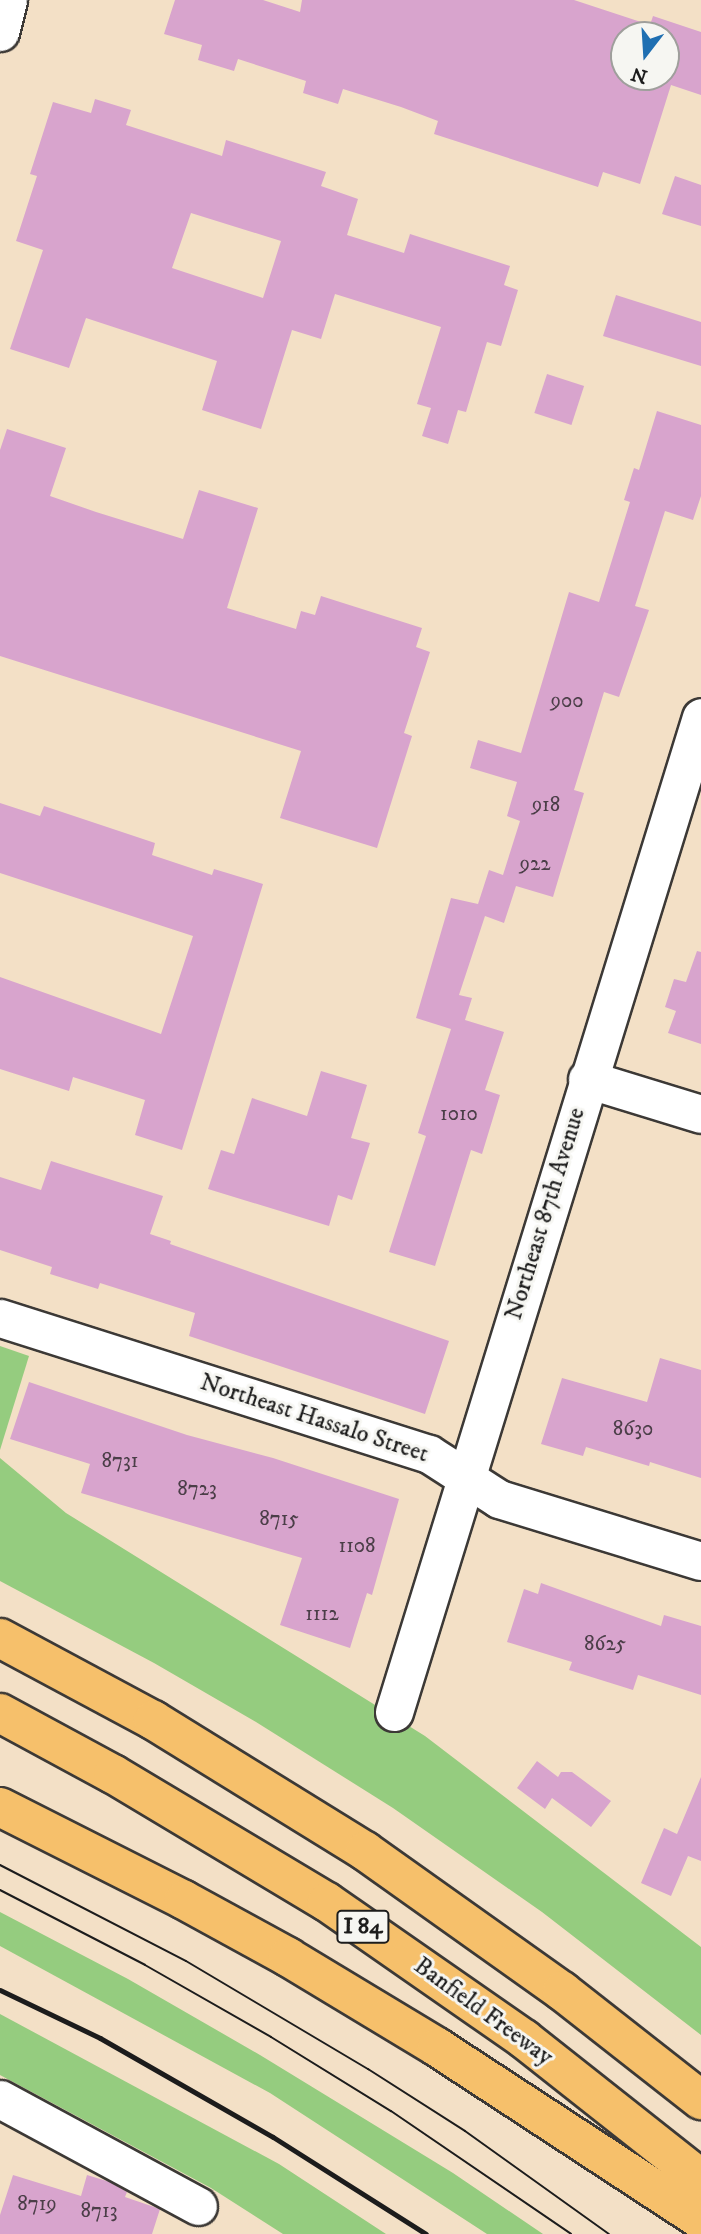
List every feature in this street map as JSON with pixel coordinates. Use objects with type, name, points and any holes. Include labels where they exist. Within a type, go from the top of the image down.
[{"type":"highway","name":"I 84","points":[[0,1638],[153,1720],[365,1851],[562,1991],[701,2100]]},
{"type":"highway","name":"Banfield Freeway","points":[[0,1713],[125,1781],[327,1902],[524,2039],[701,2179]]},
{"type":"highway","points":[[0,1807],[184,1900],[288,1957],[437,2047],[701,2220]]},
{"type":"street","points":[[0,32],[8,0]]},
{"type":"street","name":"Northeast 87th Avenue","points":[[394,1712],[587,1079],[701,717]]},
{"type":"street","points":[[587,1079],[701,1114]]},
{"type":"street","name":"Northeast Hassalo Street","points":[[0,1318],[429,1454],[499,1499],[701,1562]]},
{"type":"street","points":[[0,2099],[198,2206]]},
{"type":"green space","points":[[0,1346],[29,1356],[0,1450]]},
{"type":"green space","points":[[0,1458],[66,1513],[425,1736],[701,1947],[701,2035],[542,1912],[393,1808],[256,1722],[154,1663],[0,1581]]},
{"type":"green space","points":[[0,1912],[128,1979],[260,2055],[453,2173],[543,2234],[487,2234],[270,2093],[0,1946]]},
{"type":"green space","points":[[0,2014],[279,2164],[386,2234],[283,2234],[211,2188],[0,2075]]},
{"type":"building","points":[[175,0],[263,0],[300,12],[302,0],[574,0],[638,21],[610,21],[610,91],[669,91],[640,184],[603,172],[598,187],[434,134],[438,121],[401,107],[343,89],[338,104],[303,93],[306,81],[238,59],[234,71],[198,60],[202,45],[164,34]]},
{"type":"building","points":[[653,16],[668,21],[651,21]]},
{"type":"building","points":[[680,25],[701,32],[701,95],[680,88]]},
{"type":"building","points":[[95,99],[131,110],[126,125],[222,156],[226,140],[326,172],[321,186],[358,199],[347,235],[404,253],[410,234],[510,266],[504,285],[518,290],[501,346],[487,342],[466,412],[458,410],[448,444],[422,436],[431,408],[417,404],[441,327],[335,294],[321,339],[292,330],[261,429],[202,410],[217,361],[86,318],[69,368],[10,349],[43,250],[16,241],[37,176],[30,174],[53,102],[91,113]],"holes":[[[191,213],[281,241],[263,298],[172,268]]]},
{"type":"building","points":[[675,176],[701,185],[701,226],[662,214]]},
{"type":"building","points":[[616,295],[701,322],[701,366],[603,336]]},
{"type":"building","points":[[547,374],[584,386],[571,425],[534,413]]},
{"type":"building","points":[[657,411],[701,425],[701,496],[693,520],[665,511],[635,606],[649,610],[619,697],[604,692],[574,790],[584,793],[553,897],[516,886],[504,923],[485,916],[459,995],[472,998],[465,1020],[504,1032],[485,1090],[500,1095],[482,1154],[471,1150],[435,1266],[389,1252],[426,1136],[418,1133],[451,1029],[416,1018],[451,898],[478,904],[489,870],[503,875],[520,821],[507,816],[517,782],[470,768],[478,740],[521,753],[569,592],[599,602],[630,502],[624,500],[634,468],[639,470]]},
{"type":"building","points":[[7,429],[66,448],[50,496],[96,512],[183,539],[199,490],[258,508],[227,608],[296,629],[301,611],[315,615],[321,596],[422,628],[416,647],[430,652],[404,733],[412,736],[377,848],[280,818],[301,751],[0,656],[0,450]]},
{"type":"building","points":[[0,803],[40,816],[44,806],[155,843],[152,855],[212,875],[214,869],[263,884],[182,1150],[135,1135],[145,1100],[73,1077],[69,1091],[0,1069],[0,977],[161,1034],[193,936],[0,873]]},
{"type":"building","points":[[697,951],[701,952],[701,1044],[668,1033],[676,1011],[665,1007],[674,979],[686,982]]},
{"type":"building","points":[[321,1071],[367,1085],[351,1138],[370,1143],[352,1200],[338,1195],[329,1226],[208,1189],[221,1150],[234,1154],[252,1098],[307,1116]]},
{"type":"building","points":[[51,1161],[163,1196],[150,1234],[171,1241],[170,1244],[449,1341],[425,1414],[189,1336],[195,1313],[100,1283],[98,1289],[50,1274],[52,1267],[0,1250],[0,1177],[41,1190]]},
{"type":"building","points":[[660,1358],[701,1370],[701,1478],[650,1462],[649,1466],[586,1447],[583,1456],[541,1444],[562,1378],[647,1402]]},
{"type":"building","points":[[29,1382],[187,1435],[273,1458],[399,1499],[372,1595],[367,1593],[350,1648],[280,1625],[302,1558],[81,1493],[90,1464],[10,1439]]},
{"type":"building","points":[[541,1583],[661,1626],[664,1615],[701,1626],[701,1695],[638,1675],[633,1690],[569,1670],[572,1662],[507,1642],[524,1589],[538,1594]]},
{"type":"building","points":[[537,1761],[558,1777],[561,1772],[572,1772],[611,1801],[591,1827],[552,1798],[545,1809],[517,1788]]},
{"type":"building","points":[[701,1777],[701,1861],[688,1856],[671,1896],[641,1883],[664,1828],[677,1834]]},
{"type":"building","points":[[13,2175],[81,2196],[87,2175],[110,2182],[127,2192],[125,2197],[160,2209],[152,2234],[0,2234],[0,2215]]},
{"type":"tram line","points":[[0,1865],[186,1961],[368,2069],[465,2131],[609,2234]]},
{"type":"tram line","points":[[0,1890],[145,1965],[271,2037],[391,2111],[571,2234]]},
{"type":"railway","points":[[0,1990],[100,2038],[273,2137],[426,2234]]}]
